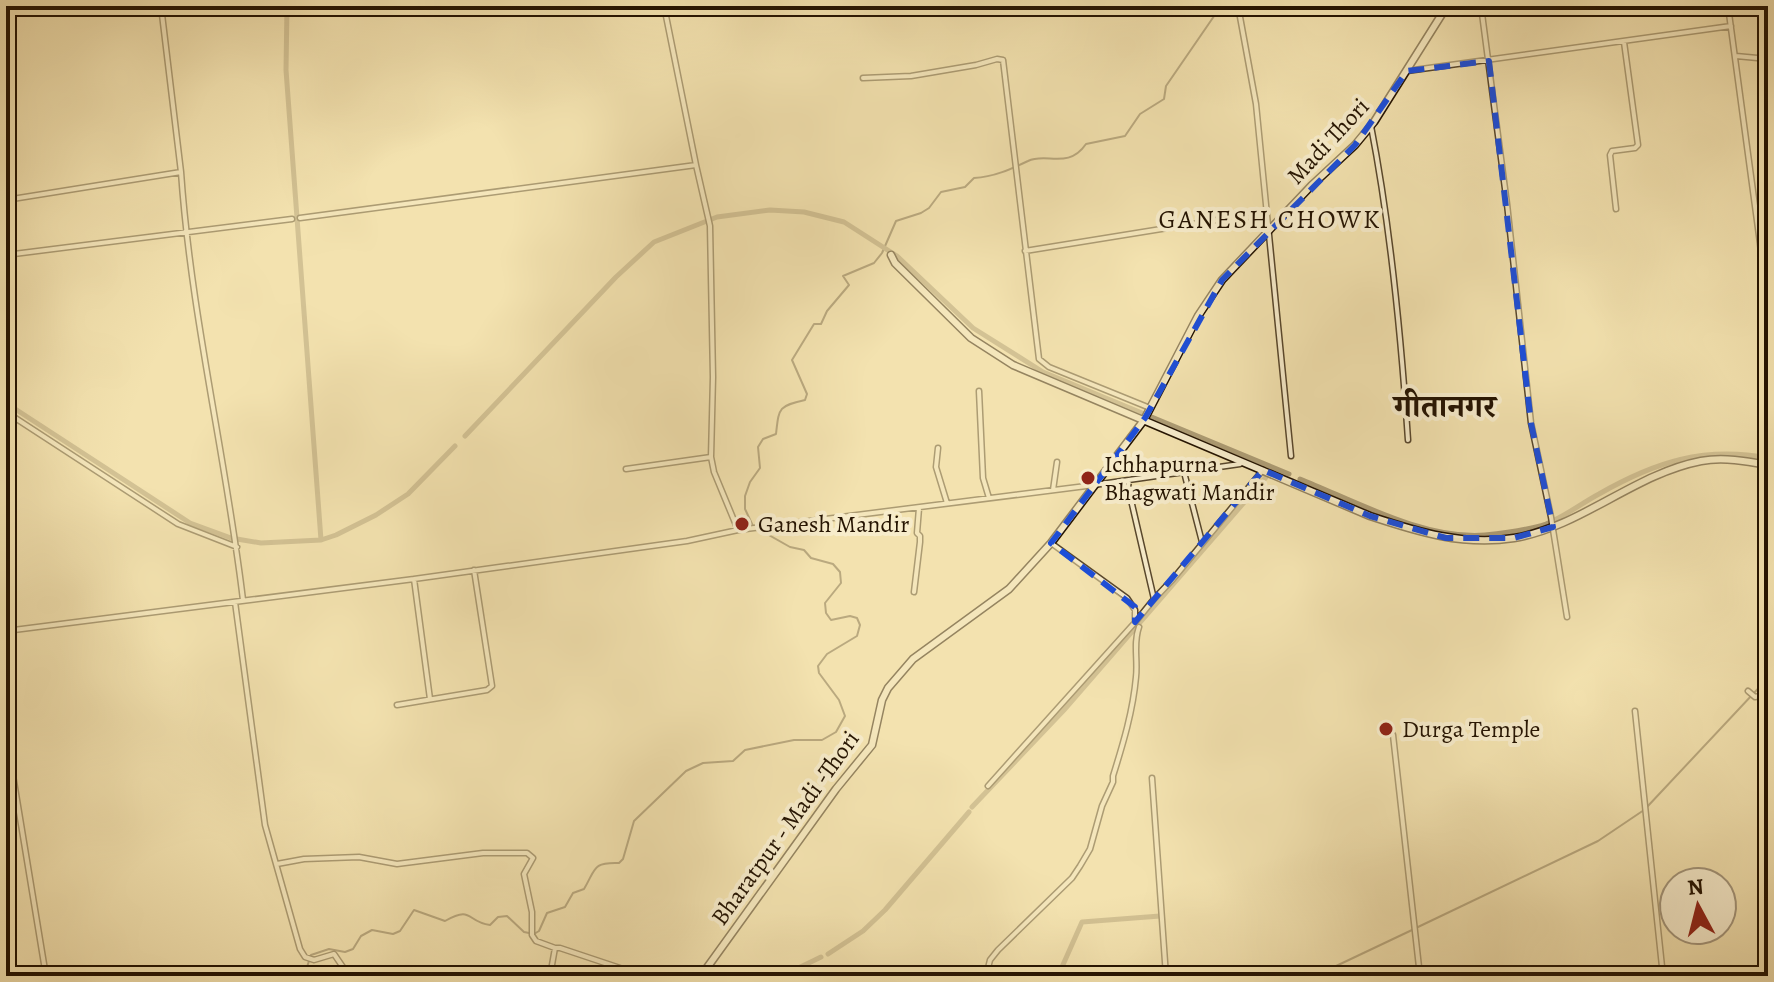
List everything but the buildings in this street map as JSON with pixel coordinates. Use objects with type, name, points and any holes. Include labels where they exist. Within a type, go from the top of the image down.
[{"type":"main road","name":"Madi Thori","points":[[1147,415],[1198,316],[1222,280],[1371,126],[1447,6]]},
{"type":"main road","points":[[891,255],[930,299],[971,338],[1013,365],[1147,415],[1247,463],[1370,516],[1434,536],[1471,541],[1514,538],[1552,527],[1649,478],[1702,461],[1737,459],[1768,465]]},
{"type":"main road","name":"Bharatpur - Madi -Thori","points":[[701,976],[836,789],[872,745],[882,700],[888,688],[913,659],[1009,589],[1051,543],[1147,415]]},
{"type":"street","points":[[161,6],[185,231],[243,601]]},
{"type":"street","points":[[664,6],[709,219],[713,377],[711,457],[738,530]]},
{"type":"street","points":[[1238,6],[1256,104],[1291,456]]},
{"type":"street","points":[[1481,6],[1531,423],[1551,517],[1567,617]]},
{"type":"street","points":[[1728,6],[1767,296],[1768,325]]},
{"type":"street","points":[[1407,71],[1731,26]]},
{"type":"street","points":[[1616,209],[1610,155],[1612,151],[1638,145],[1623,42]]},
{"type":"street","points":[[1736,56],[1768,59]]},
{"type":"street","points":[[863,78],[911,76],[1001,59],[1039,359],[1049,367],[1147,415]]},
{"type":"street","points":[[1371,126],[1397,302],[1408,440]]},
{"type":"street","points":[[300,218],[696,165]]},
{"type":"street","points":[[6,200],[181,172]]},
{"type":"street","points":[[1025,251],[1217,220],[1266,216]]},
{"type":"street","points":[[6,255],[292,219]]},
{"type":"street","points":[[979,391],[983,478],[989,498]]},
{"type":"street","points":[[6,412],[178,524],[236,545]]},
{"type":"street","points":[[938,448],[936,467],[947,503]]},
{"type":"street","points":[[626,469],[711,457]]},
{"type":"street","points":[[1053,490],[1057,462]]},
{"type":"street","points":[[6,631],[414,579],[687,541],[738,530],[1247,463]]},
{"type":"street","points":[[988,786],[1173,579],[1263,470]]},
{"type":"street","points":[[1184,472],[1202,542]]},
{"type":"street","points":[[1129,480],[1128,487],[1154,599]]},
{"type":"street","points":[[914,592],[920,542],[917,533],[919,508]]},
{"type":"street","points":[[1051,543],[1127,598],[1135,610],[1135,622],[1138,619]]},
{"type":"street","points":[[397,705],[487,690],[492,686],[474,570]]},
{"type":"street","points":[[414,579],[430,699]]},
{"type":"street","points":[[235,602],[265,825],[300,949],[305,957],[314,960],[334,954],[349,976]]},
{"type":"street","points":[[986,976],[990,960],[998,950],[1072,878],[1090,849],[1126,735],[1136,675],[1136,635],[1139,627]]},
{"type":"street","points":[[1748,691],[1755,697],[1768,694]]},
{"type":"street","points":[[1635,711],[1663,976]]},
{"type":"street","points":[[6,733],[46,976]]},
{"type":"street","points":[[1393,735],[1420,976]]},
{"type":"street","points":[[1152,778],[1166,976]]},
{"type":"street","points":[[277,864],[304,859],[359,857],[397,864],[483,853],[527,853],[533,858],[524,880],[532,912],[532,935],[536,941],[644,976]]},
{"type":"street","points":[[550,976],[555,948]]},
{"type":"highlighted area","points":[[1489,61],[1531,423],[1553,527],[1514,538],[1446,538],[1370,516],[1263,470],[1135,622],[1135,607],[1051,543],[1145,418],[1222,280],[1355,145],[1407,71]]},
{"type":"waterway","points":[[287,6],[286,70],[321,540]]},
{"type":"waterway","points":[[304,976],[311,955],[329,949],[345,952],[353,949],[361,936],[372,930],[393,934],[400,931],[414,910],[445,921],[465,914],[490,925],[498,917],[507,916],[524,932],[534,934],[539,931],[547,913],[565,907],[573,893],[584,889],[596,868],[619,863],[623,859],[634,821],[686,771],[703,763],[733,761],[745,750],[794,740],[822,740],[836,732],[845,716],[839,700],[819,673],[818,666],[827,654],[857,636],[860,625],[857,618],[850,616],[831,620],[826,613],[825,603],[841,583],[840,572],[833,564],[811,558],[804,550],[790,547],[753,526],[745,509],[750,482],[760,468],[758,447],[763,439],[776,434],[782,410],[805,400],[807,394],[792,360],[814,324],[821,324],[827,311],[849,285],[843,276],[874,263],[882,253],[896,221],[921,213],[941,192],[965,187],[974,178],[995,174],[1035,159],[1072,156],[1086,144],[1125,136],[1140,114],[1164,99],[1166,86],[1221,6]]},
{"type":"waterway","points":[[465,436],[616,277],[654,242],[717,217],[770,210],[804,212],[844,222],[897,256],[973,328],[1043,372],[1289,474]]},
{"type":"waterway","points":[[6,403],[190,523],[231,538],[261,543],[321,540],[336,535],[376,515],[408,494],[455,446]]},
{"type":"waterway","points":[[6,431],[15,422]]},
{"type":"waterway","points":[[1300,479],[1415,525],[1462,535],[1485,535],[1546,524],[1660,465],[1722,454],[1768,458]]},
{"type":"waterway","points":[[972,807],[1064,710],[1267,476]]},
{"type":"waterway","points":[[1647,807],[1768,678]]},
{"type":"waterway","points":[[1418,927],[1598,841],[1644,810]]},
{"type":"waterway","points":[[828,954],[863,931],[885,910],[969,812]]},
{"type":"waterway","points":[[1058,976],[1082,922],[1160,916]]},
{"type":"waterway","points":[[1315,976],[1412,930]]},
{"type":"waterway","points":[[782,976],[821,957]]},
{"type":"place","name":"Ichhapurna Bhagwati Mandir","points":[[1088,478]]},
{"type":"place","name":"Ganesh Mandir","points":[[742,524]]},
{"type":"place","name":"Durga Temple","points":[[1386,729]]},
{"type":"district","name":"GANESH CHOWK","points":[[1270,219]]},
{"type":"district","name":"गीतानगर","points":[[1445,406]]}]
